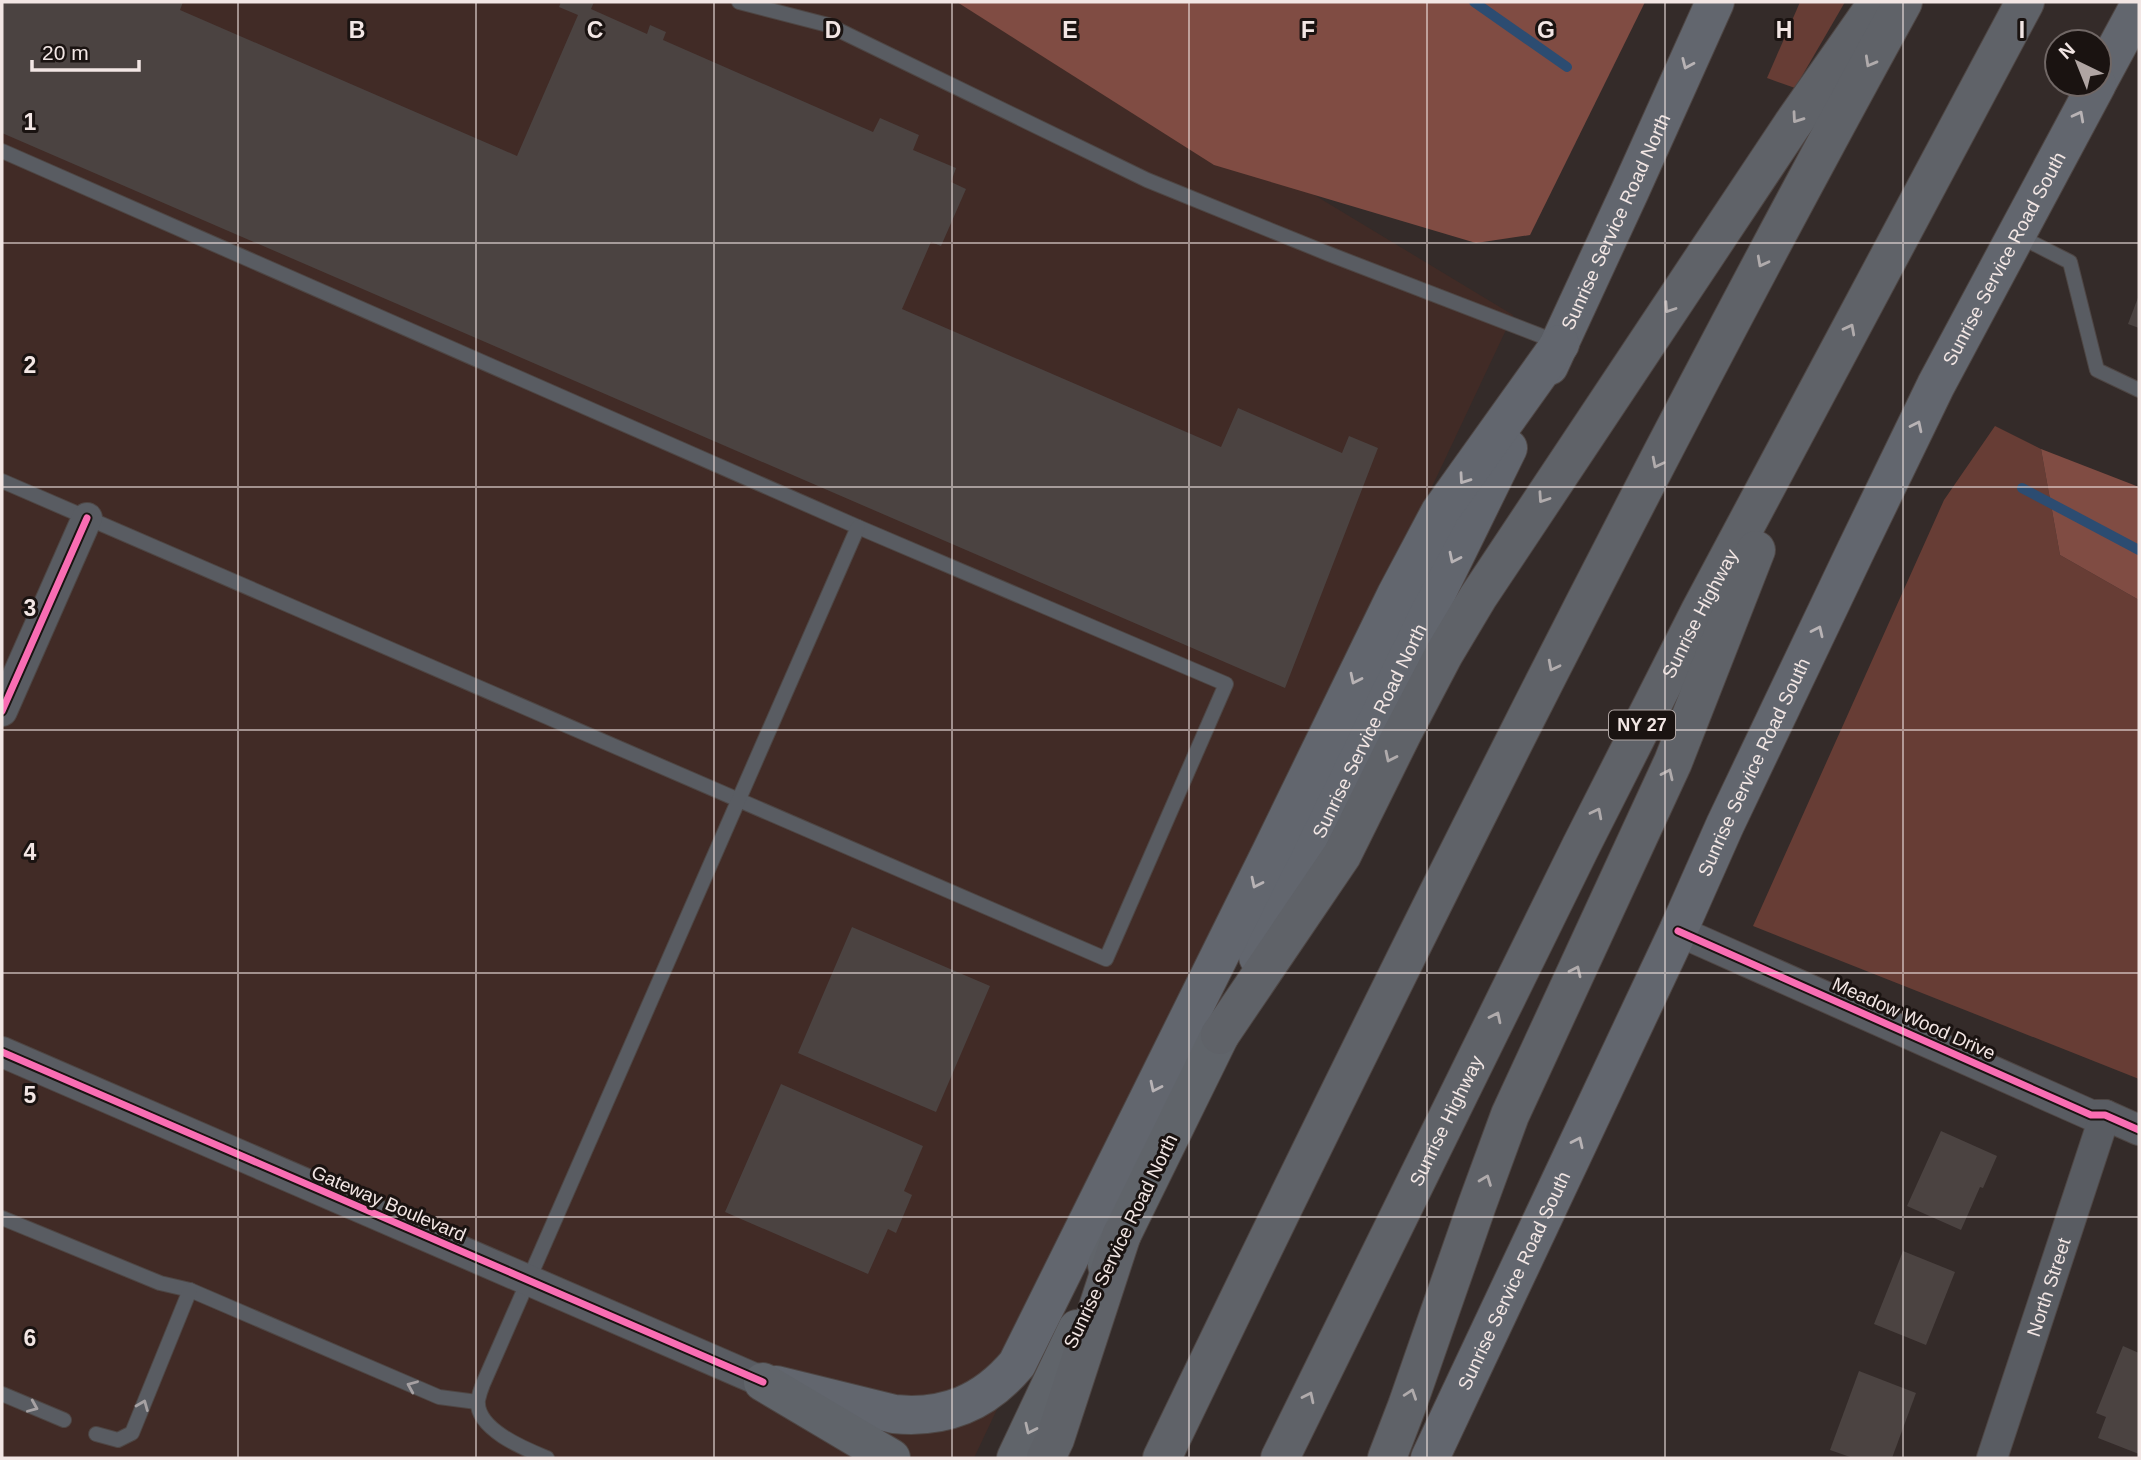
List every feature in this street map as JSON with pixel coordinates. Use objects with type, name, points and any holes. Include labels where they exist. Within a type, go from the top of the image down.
[{"type":"highway","points":[[1220,1035],[1342,855],[1413,712],[1478,597],[1745,194],[1878,2]]},
{"type":"highway","points":[[1162,1458],[1505,758],[1744,296],[1903,2]]},
{"type":"highway","name":"Sunrise Highway","points":[[1280,1458],[1581,846],[1700,611],[2025,2]]},
{"type":"highway","points":[[1387,1458],[1510,1115],[1673,762],[1823,379]]},
{"type":"highway","name":"Sunrise Service Road North","points":[[1016,1458],[1220,1035]]},
{"type":"highway","points":[[1046,1458],[1055,1439],[1122,1234]]},
{"type":"highway","points":[[763,1382],[891,1458]]},
{"type":"main road","name":"Sunrise Service Road North","points":[[1220,1035],[1560,344],[1715,2]]},
{"type":"main road","name":"Sunrise Service Road South","points":[[2113,54],[2139,6]]},
{"type":"main road","name":"Sunrise Service Road South","points":[[1430,1458],[1873,514],[1936,385],[2089,98]]},
{"type":"main road","points":[[763,1382],[894,1414],[924,1415],[975,1401],[1006,1377],[1017,1364],[1408,572],[1440,512],[1560,344]]},
{"type":"street","points":[[2,711],[87,518]]},
{"type":"street","name":"Meadow Wood Drive","points":[[1678,931],[2091,1115],[2105,1115],[2139,1130]]},
{"type":"street","name":"Gateway Boulevard","points":[[2,1052],[763,1382]]},
{"type":"street","name":"North Street","points":[[1992,1458],[2105,1115]]},
{"type":"lane","points":[[739,2],[828,24],[1147,180],[1560,344]]},
{"type":"lane","points":[[2,151],[858,527],[1226,684],[1106,959],[2,481]]},
{"type":"lane","points":[[2016,235],[2070,261],[2097,370],[2139,390]]},
{"type":"lane","points":[[547,1458],[530,1455],[492,1428],[481,1415],[477,1402],[483,1384],[858,527]]},
{"type":"lane","points":[[2,1218],[160,1283],[190,1290],[439,1398],[477,1402]]},
{"type":"lane","points":[[96,1434],[118,1440],[132,1433],[190,1290]]},
{"type":"lane","points":[[2,1394],[64,1420]]},
{"type":"shaded area","points":[[2,2],[969,2],[1056,39],[1513,315],[974,1458],[2,1458]]},
{"type":"shaded area","points":[[957,2],[1645,2],[1530,235],[1476,243],[1214,165]]},
{"type":"shaded area","points":[[1800,2],[1845,2],[1795,88],[1767,78]]},
{"type":"shaded area","points":[[1995,426],[2041,449],[2060,555],[2139,600],[2139,1079],[1753,926],[1944,500]]},
{"type":"shaded area","points":[[2041,449],[2139,487],[2139,600],[2060,555]]},
{"type":"building","points":[[2,2],[183,2],[180,10],[517,156],[578,15],[559,7],[561,2],[594,2],[591,9],[647,34],[650,25],[666,32],[663,40],[873,132],[880,118],[919,135],[913,150],[956,168],[951,182],[966,189],[941,246],[931,242],[902,309],[1221,447],[1238,408],[1342,453],[1349,436],[1378,448],[1285,688],[2,133]]},
{"type":"building","points":[[2139,295],[2139,328],[2128,324]]},
{"type":"building","points":[[852,927],[990,986],[936,1112],[798,1053]]},
{"type":"building","points":[[781,1084],[923,1146],[904,1191],[912,1195],[896,1233],[888,1229],[868,1274],[725,1212]]},
{"type":"building","points":[[1941,1131],[1997,1156],[1961,1230],[1907,1206]]},
{"type":"building","points":[[1903,1251],[1955,1272],[1926,1345],[1874,1324]]},
{"type":"building","points":[[2123,1346],[2139,1353],[2139,1454],[2098,1438],[2106,1417],[2096,1413]]},
{"type":"building","points":[[1859,1371],[1916,1393],[1892,1458],[1853,1458],[1830,1450]]},
{"type":"waterway","points":[[1474,2],[1567,67]]},
{"type":"waterway","points":[[2022,488],[2139,550]]},
{"type":"cycle path","points":[[2,711],[87,518]]},
{"type":"cycle path","points":[[1678,931],[2091,1115],[2105,1115],[2139,1130]]},
{"type":"cycle path","points":[[2,1052],[763,1382]]}]
